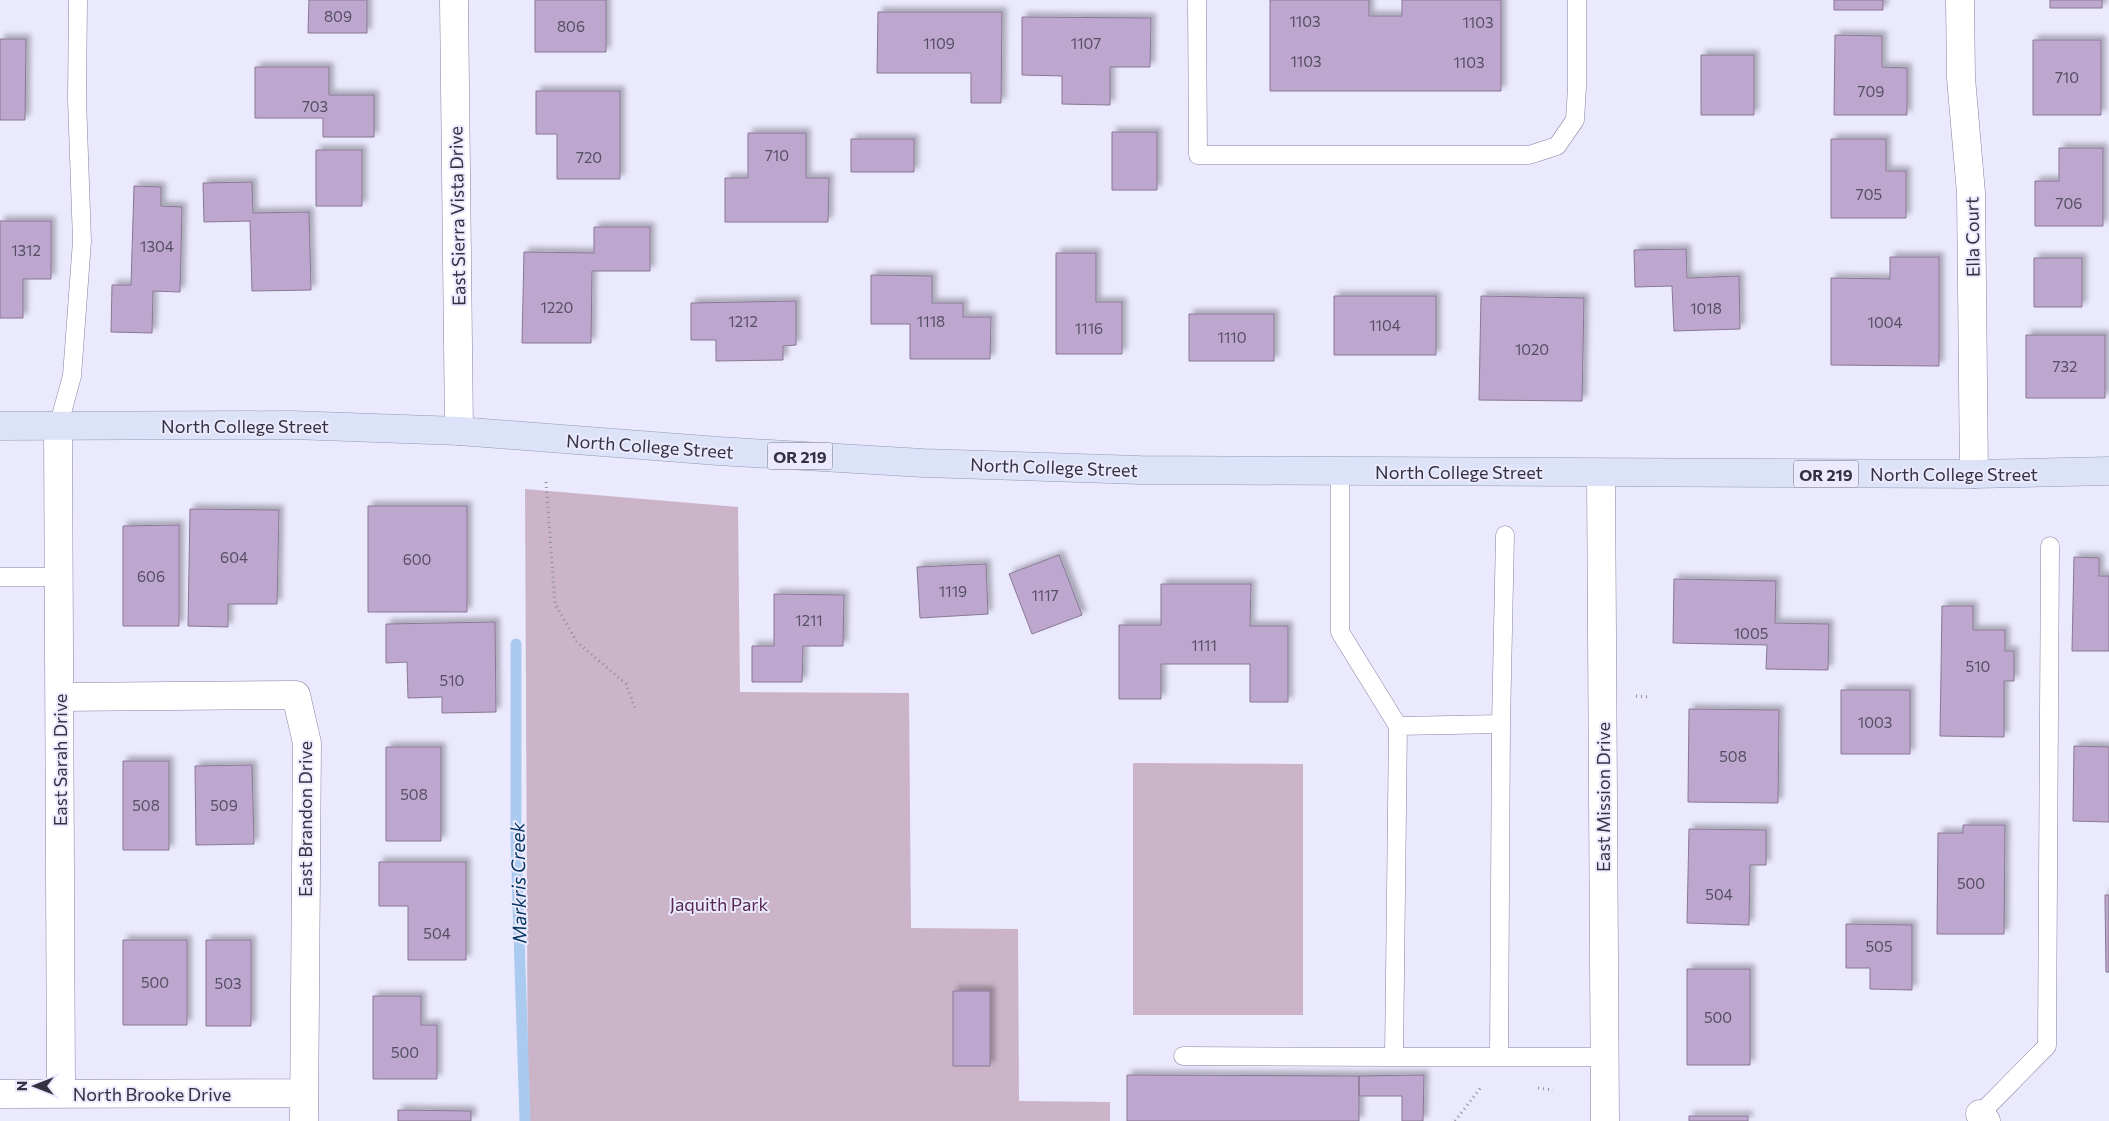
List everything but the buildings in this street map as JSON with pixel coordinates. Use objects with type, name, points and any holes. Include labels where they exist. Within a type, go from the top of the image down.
[{"type":"main road","name":"North College Street","points":[[0,426],[292,425],[460,431],[718,451],[923,463],[1140,470],[1974,474],[2109,471]]},
{"type":"street","name":"East Sierra Vista Drive","points":[[454,0],[460,431]]},
{"type":"street","name":"Ella Court","points":[[1960,0],[1961,78],[1972,193],[1974,474]]},
{"type":"street","name":"East Sarah Drive","points":[[58,426],[62,1094]]},
{"type":"street","name":"East Mission Drive","points":[[1601,473],[1605,1121]]},
{"type":"street","name":"East Brandon Drive","points":[[60,697],[296,695],[307,743],[304,1121]]},
{"type":"street","name":"North Brooke Drive","points":[[0,1094],[304,1093]]},
{"type":"lane","points":[[58,426],[72,376],[82,241],[77,99],[78,0]]},
{"type":"lane","points":[[1197,0],[1198,155],[1529,154],[1557,146],[1575,120],[1577,0]]},
{"type":"lane","points":[[1340,471],[1340,632],[1398,726],[1394,1057]]},
{"type":"lane","points":[[1498,1057],[1505,535]]},
{"type":"lane","points":[[1983,1117],[2047,1046],[2050,546]]},
{"type":"lane","points":[[0,577],[60,577]]},
{"type":"lane","points":[[1398,726],[1501,724]]},
{"type":"lane","points":[[1183,1056],[1605,1057]]},
{"type":"path","points":[[546,482],[554,604],[577,642],[626,684],[634,708]]},
{"type":"path","points":[[1455,1121],[1483,1085]]},
{"type":"path","points":[[1536,1087],[1553,1090]]},
{"type":"green space","name":"Jaquith Park","points":[[525,489],[738,507],[740,692],[909,693],[911,928],[1018,929],[1019,1101],[1110,1102],[1110,1121],[528,1121]]},
{"type":"green space","points":[[1133,763],[1303,764],[1303,1015],[1133,1015]]},
{"type":"waterway","name":"Markris Creek","points":[[516,644],[516,841],[525,1121]]}]
